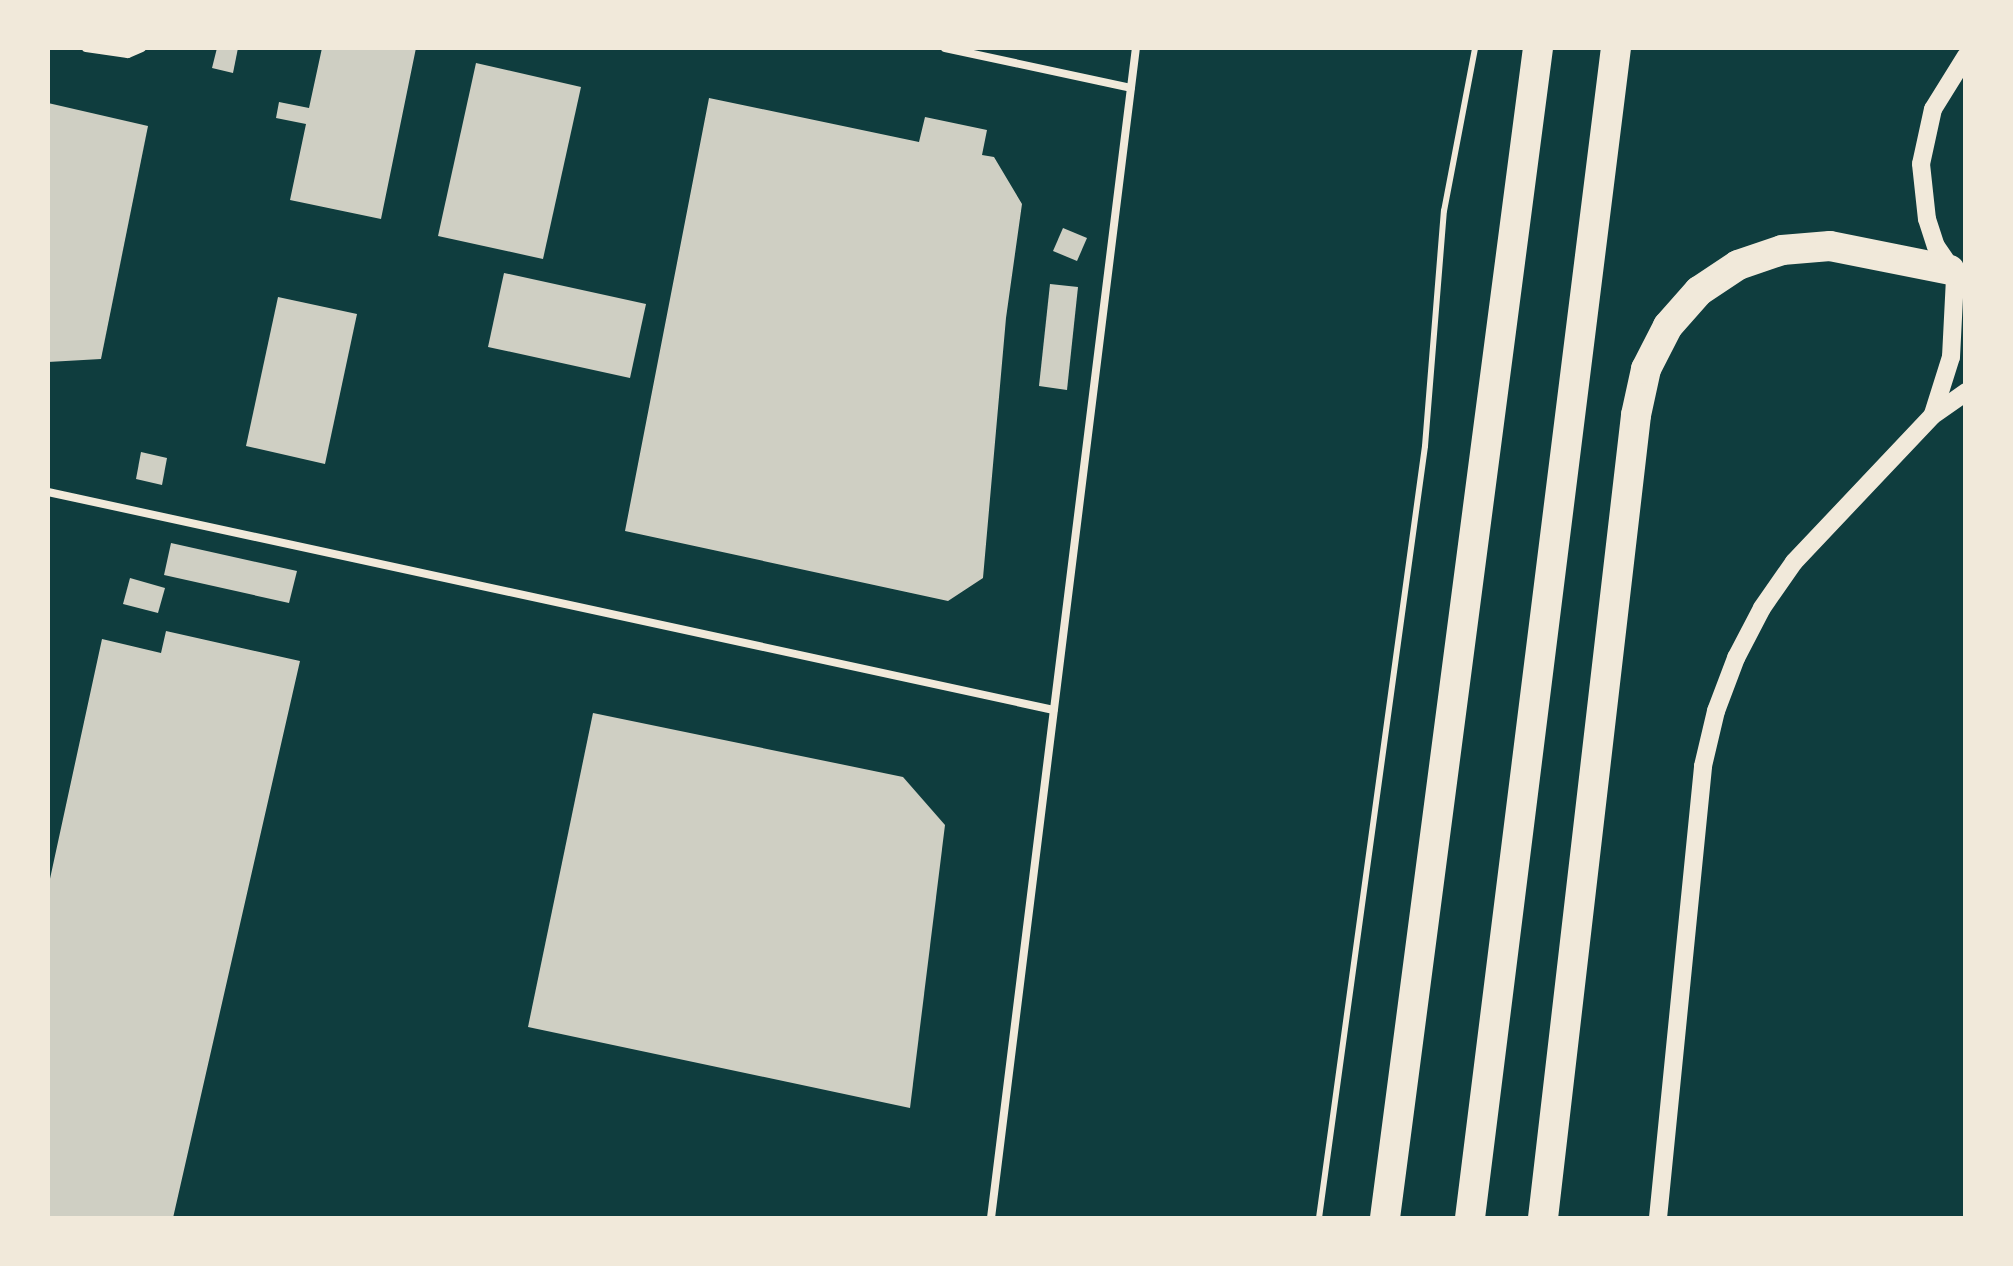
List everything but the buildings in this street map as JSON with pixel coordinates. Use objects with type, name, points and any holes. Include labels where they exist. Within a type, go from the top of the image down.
[{"type":"highway","points":[[1385,1218],[1538,48]]},
{"type":"highway","points":[[1470,1218],[1616,48]]},
{"type":"highway","points":[[1543,1218],[1636,415],[1646,369],[1668,326],[1699,291],[1738,265],[1782,250],[1830,246],[1957,280]]},
{"type":"street","points":[[1932,416],[1951,358],[1957,280],[1927,220],[1921,164],[1933,110],[1966,56]]},
{"type":"street","points":[[1658,1218],[1703,766],[1716,710],[1744,641],[1794,562],[1932,416],[1966,392]]},
{"type":"lane","points":[[86,48],[128,54],[142,48]]},
{"type":"lane","points":[[945,48],[1131,88]]},
{"type":"lane","points":[[991,1218],[1136,48]]},
{"type":"lane","points":[[48,492],[1054,710]]},
{"type":"path","points":[[1319,1218],[1425,446],[1444,211],[1474,48]]}]
